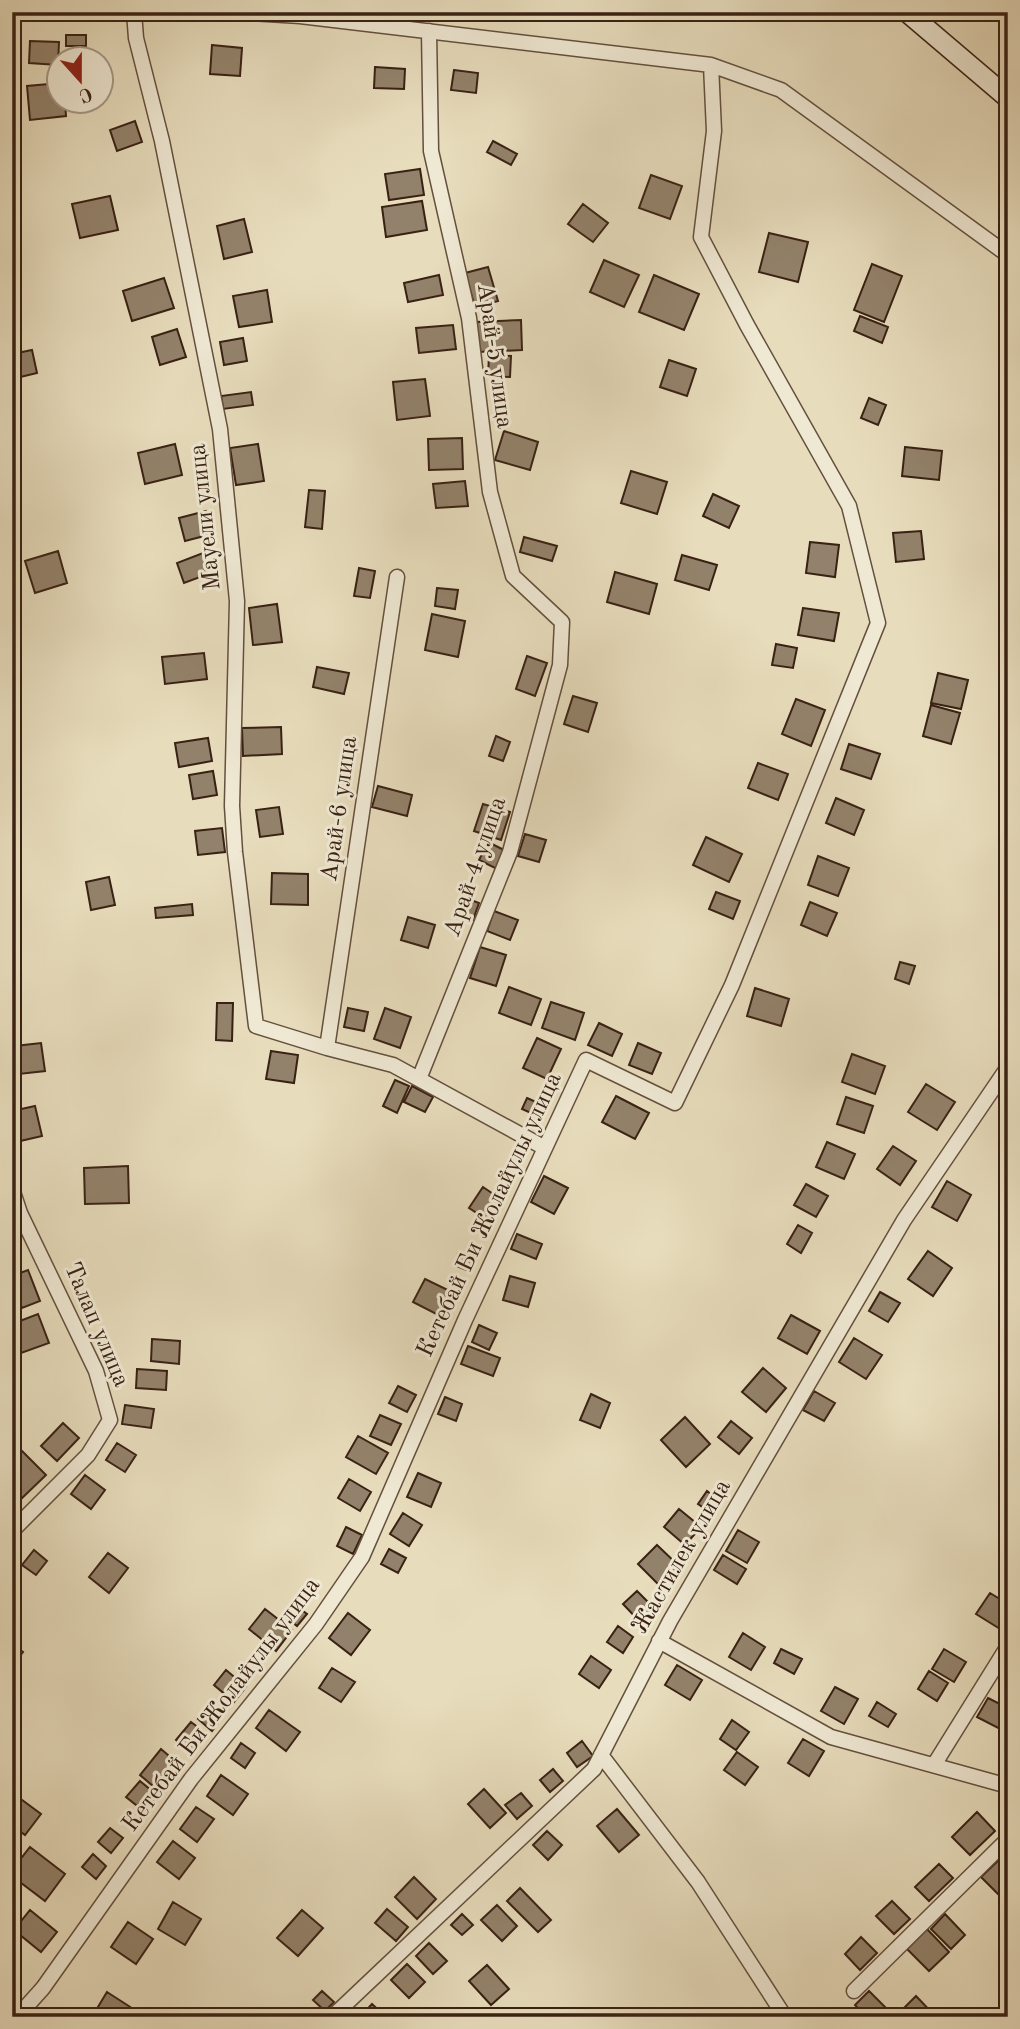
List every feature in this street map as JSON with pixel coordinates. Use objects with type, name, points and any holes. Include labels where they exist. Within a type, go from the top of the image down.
[{"type":"street","name":"Мауели улица","points":[[134,12],[136,38],[162,141],[220,429],[237,601],[232,806],[256,1026],[327,1048]]},
{"type":"street","points":[[231,12],[300,16],[711,65],[781,90],[1008,255]]},
{"type":"street","points":[[907,12],[1008,98]]},
{"type":"street","name":"Арай-5 улица","points":[[429,31],[431,151],[469,318],[490,492],[513,576],[562,622],[561,665]]},
{"type":"street","name":"Кетебай Би Жолайулы улица","points":[[17,2017],[43,1988],[191,1779],[316,1625],[362,1557],[466,1320],[586,1060],[675,1103],[732,985],[878,623],[849,506],[747,325],[701,237],[714,131],[711,65]]},
{"type":"street","name":"Арай-6 улица","points":[[327,1048],[397,577]]},
{"type":"street","name":"Арай-4 улица","points":[[419,1079],[510,852],[561,665]]},
{"type":"street","points":[[327,1048],[393,1065],[545,1148]]},
{"type":"street","name":"Жастилек улица","points":[[332,2017],[594,1769],[659,1641],[904,1220],[1008,1067]]},
{"type":"street","name":"Талап улица","points":[[12,1189],[20,1213],[96,1371],[110,1420],[88,1455],[12,1531]]},
{"type":"street","points":[[659,1641],[831,1737],[1008,1786]]},
{"type":"street","points":[[934,1765],[1008,1646]]},
{"type":"street","points":[[601,1755],[698,1882],[785,2017]]},
{"type":"street","points":[[854,1991],[1008,1839]]},
{"type":"building","points":[[66,35],[86,35],[86,46],[66,46]]},
{"type":"building","points":[[30,41],[59,42],[59,46],[46,46],[46,64],[29,63]]},
{"type":"building","points":[[212,45],[242,48],[240,76],[210,74]]},
{"type":"building","points":[[375,67],[405,69],[404,89],[374,88]]},
{"type":"building","points":[[454,70],[478,73],[476,93],[451,90]]},
{"type":"building","points":[[46,84],[46,116],[66,116],[30,120],[27,86]]},
{"type":"building","points":[[135,121],[142,142],[117,151],[110,130]]},
{"type":"building","points":[[493,141],[517,154],[511,165],[487,152]]},
{"type":"building","points":[[420,169],[424,195],[389,200],[385,174]]},
{"type":"building","points":[[651,175],[682,186],[670,219],[639,208]]},
{"type":"building","points":[[110,196],[118,230],[80,238],[72,204]]},
{"type":"building","points":[[422,201],[427,230],[386,237],[382,207]]},
{"type":"building","points":[[583,204],[608,223],[593,242],[568,224]]},
{"type":"building","points":[[244,219],[252,252],[224,259],[217,226]]},
{"type":"building","points":[[769,233],[808,242],[798,282],[759,272]]},
{"type":"building","points":[[604,260],[639,275],[624,307],[590,292]]},
{"type":"building","points":[[872,264],[902,276],[884,322],[854,310]]},
{"type":"building","points":[[488,267],[498,301],[475,307],[465,273]]},
{"type":"building","points":[[439,275],[443,295],[408,302],[404,283]]},
{"type":"building","points":[[654,275],[699,294],[684,330],[639,312]]},
{"type":"building","points":[[164,278],[174,308],[132,321],[123,291]]},
{"type":"building","points":[[267,290],[272,322],[239,327],[233,296]]},
{"type":"building","points":[[860,316],[888,327],[882,343],[854,331]]},
{"type":"building","points":[[521,320],[522,350],[478,352],[476,322]]},
{"type":"building","points":[[453,325],[456,349],[419,353],[416,328]]},
{"type":"building","points":[[177,329],[186,357],[160,365],[152,337]]},
{"type":"building","points":[[243,338],[247,361],[224,365],[220,342]]},
{"type":"building","points":[[32,350],[37,373],[12,379],[12,354]]},
{"type":"building","points":[[489,355],[511,356],[510,377],[488,376]]},
{"type":"building","points":[[669,360],[696,369],[687,396],[660,387]]},
{"type":"building","points":[[425,379],[430,416],[397,420],[393,382]]},
{"type":"building","points":[[251,392],[253,405],[223,409],[221,396]]},
{"type":"building","points":[[869,398],[886,405],[878,425],[861,418]]},
{"type":"building","points":[[504,431],[538,442],[530,470],[495,460]]},
{"type":"building","points":[[462,438],[463,469],[429,470],[428,439]]},
{"type":"building","points":[[175,444],[182,475],[145,484],[138,453]]},
{"type":"building","points":[[258,444],[264,481],[236,485],[230,448]]},
{"type":"building","points":[[905,447],[942,451],[939,480],[902,476]]},
{"type":"building","points":[[631,471],[667,482],[657,514],[621,503]]},
{"type":"building","points":[[465,481],[468,506],[436,508],[433,484]]},
{"type":"building","points":[[309,490],[325,491],[322,529],[305,527]]},
{"type":"building","points":[[713,494],[739,506],[729,528],[703,516]]},
{"type":"building","points":[[206,511],[212,534],[185,541],[179,518]]},
{"type":"building","points":[[921,531],[924,559],[896,562],[893,533]]},
{"type":"building","points":[[524,537],[557,546],[552,561],[520,552]]},
{"type":"building","points":[[810,542],[839,545],[835,577],[806,573]]},
{"type":"building","points":[[58,551],[67,583],[35,593],[25,561]]},
{"type":"building","points":[[203,553],[211,573],[184,583],[177,563]]},
{"type":"building","points":[[682,555],[717,565],[709,590],[675,580]]},
{"type":"building","points":[[359,568],[375,571],[370,598],[354,596]]},
{"type":"building","points":[[615,572],[657,584],[649,614],[607,602]]},
{"type":"building","points":[[437,588],[458,590],[455,609],[435,606]]},
{"type":"building","points":[[277,604],[282,642],[253,645],[249,608]]},
{"type":"building","points":[[803,608],[839,613],[834,641],[798,635]]},
{"type":"building","points":[[432,614],[465,621],[458,657],[425,650]]},
{"type":"building","points":[[776,644],[797,648],[793,668],[772,665]]},
{"type":"building","points":[[204,653],[207,679],[165,684],[162,657]]},
{"type":"building","points":[[527,656],[547,663],[535,696],[516,689]]},
{"type":"building","points":[[317,667],[349,673],[344,694],[313,687]]},
{"type":"building","points":[[938,673],[968,680],[961,709],[931,703]]},
{"type":"building","points":[[573,696],[597,703],[588,732],[564,724]]},
{"type":"building","points":[[796,699],[825,710],[811,746],[782,734]]},
{"type":"building","points":[[931,705],[960,713],[951,744],[923,736]]},
{"type":"building","points":[[281,727],[282,754],[243,756],[242,728]]},
{"type":"building","points":[[496,736],[510,742],[503,761],[489,756]]},
{"type":"building","points":[[208,738],[212,761],[179,767],[175,743]]},
{"type":"building","points":[[849,744],[880,754],[871,779],[841,769]]},
{"type":"building","points":[[758,763],[788,774],[778,800],[748,788]]},
{"type":"building","points":[[213,771],[217,795],[193,799],[189,775]]},
{"type":"building","points":[[378,786],[412,795],[407,816],[372,807]]},
{"type":"building","points":[[836,798],[864,810],[854,835],[826,823]]},
{"type":"building","points":[[483,804],[510,812],[501,840],[474,831]]},
{"type":"building","points":[[279,807],[283,834],[260,837],[256,810]]},
{"type":"building","points":[[222,828],[225,852],[198,855],[195,831]]},
{"type":"building","points":[[525,834],[546,840],[539,862],[518,856]]},
{"type":"building","points":[[706,837],[742,854],[729,882],[693,865]]},
{"type":"building","points":[[488,842],[506,851],[497,869],[479,860]]},
{"type":"building","points":[[818,856],[849,868],[838,896],[808,885]]},
{"type":"building","points":[[272,873],[308,874],[308,905],[271,904]]},
{"type":"building","points":[[109,877],[115,905],[91,910],[86,882]]},
{"type":"building","points":[[716,892],[740,901],[733,919],[709,909]]},
{"type":"building","points":[[466,898],[479,903],[473,920],[460,915]]},
{"type":"building","points":[[810,902],[837,913],[827,936],[801,925]]},
{"type":"building","points":[[192,904],[193,915],[156,918],[155,908]]},
{"type":"building","points":[[494,911],[518,920],[510,940],[487,931]]},
{"type":"building","points":[[408,917],[435,925],[428,948],[401,940]]},
{"type":"building","points":[[480,947],[506,955],[496,986],[470,978]]},
{"type":"building","points":[[900,962],[915,966],[909,984],[895,979]]},
{"type":"building","points":[[509,987],[541,999],[531,1025],[499,1013]]},
{"type":"building","points":[[755,988],[789,999],[781,1026],[747,1016]]},
{"type":"building","points":[[551,1002],[584,1013],[575,1040],[542,1028]]},
{"type":"building","points":[[217,1003],[233,1003],[232,1041],[216,1040]]},
{"type":"building","points":[[348,1008],[368,1012],[364,1031],[344,1027]]},
{"type":"building","points":[[385,1008],[411,1017],[400,1048],[374,1039]]},
{"type":"building","points":[[599,1023],[622,1034],[612,1056],[588,1045]]},
{"type":"building","points":[[537,1038],[561,1049],[547,1079],[523,1068]]},
{"type":"building","points":[[41,1043],[45,1071],[19,1074],[15,1046]]},
{"type":"building","points":[[638,1043],[661,1053],[652,1074],[629,1065]]},
{"type":"building","points":[[271,1051],[298,1055],[294,1083],[266,1079]]},
{"type":"building","points":[[852,1054],[885,1066],[875,1094],[842,1082]]},
{"type":"building","points":[[395,1080],[409,1086],[397,1113],[383,1106]]},
{"type":"building","points":[[926,1084],[955,1102],[937,1130],[908,1112]]},
{"type":"building","points":[[412,1086],[433,1097],[425,1112],[404,1102]]},
{"type":"building","points":[[616,1096],[649,1113],[635,1139],[602,1122]]},
{"type":"building","points":[[846,1097],[873,1106],[864,1133],[837,1124]]},
{"type":"building","points":[[527,1098],[547,1107],[542,1118],[522,1109]]},
{"type":"building","points":[[35,1106],[42,1136],[16,1142],[12,1111]]},
{"type":"building","points":[[827,1142],[855,1154],[844,1179],[816,1167]]},
{"type":"building","points":[[893,1146],[916,1161],[900,1185],[877,1169]]},
{"type":"building","points":[[128,1166],[129,1203],[85,1204],[84,1168]]},
{"type":"building","points":[[544,1176],[568,1188],[554,1214],[531,1202]]},
{"type":"building","points":[[947,1181],[971,1195],[957,1221],[932,1207]]},
{"type":"building","points":[[806,1184],[828,1196],[816,1217],[794,1205]]},
{"type":"building","points":[[483,1187],[502,1200],[489,1221],[469,1208]]},
{"type":"building","points":[[798,1225],[812,1233],[801,1253],[787,1244]]},
{"type":"building","points":[[517,1234],[542,1244],[536,1259],[511,1249]]},
{"type":"building","points":[[928,1251],[952,1268],[933,1296],[908,1279]]},
{"type":"building","points":[[458,1253],[474,1259],[469,1271],[454,1265]]},
{"type":"building","points":[[28,1270],[40,1301],[22,1308],[12,1276]]},
{"type":"building","points":[[510,1276],[535,1283],[528,1307],[503,1300]]},
{"type":"building","points":[[425,1279],[458,1295],[446,1319],[413,1302]]},
{"type":"building","points":[[880,1292],[900,1303],[888,1322],[869,1311]]},
{"type":"building","points":[[38,1314],[49,1343],[21,1353],[12,1324]]},
{"type":"building","points":[[791,1315],[820,1331],[807,1354],[778,1338]]},
{"type":"building","points":[[479,1325],[497,1333],[489,1350],[472,1342]]},
{"type":"building","points":[[854,1338],[882,1355],[866,1379],[839,1362]]},
{"type":"building","points":[[152,1339],[180,1341],[179,1364],[151,1361]]},
{"type":"building","points":[[468,1346],[500,1358],[493,1376],[461,1364]]},
{"type":"building","points":[[763,1368],[786,1388],[766,1412],[742,1392]]},
{"type":"building","points":[[137,1369],[167,1371],[166,1390],[136,1388]]},
{"type":"building","points":[[398,1386],[416,1395],[407,1412],[389,1403]]},
{"type":"building","points":[[814,1391],[835,1403],[824,1421],[803,1410]]},
{"type":"building","points":[[591,1394],[610,1403],[600,1428],[580,1420]]},
{"type":"building","points":[[445,1397],[462,1404],[456,1421],[438,1414]]},
{"type":"building","points":[[125,1405],[154,1409],[151,1428],[122,1424]]},
{"type":"building","points":[[380,1415],[401,1424],[391,1445],[370,1436]]},
{"type":"building","points":[[685,1417],[710,1444],[686,1467],[661,1440]]},
{"type":"building","points":[[731,1421],[752,1438],[739,1454],[718,1437]]},
{"type":"building","points":[[63,1423],[79,1438],[57,1461],[41,1446]]},
{"type":"building","points":[[358,1436],[388,1453],[376,1474],[346,1457]]},
{"type":"building","points":[[117,1443],[136,1455],[125,1472],[106,1460]]},
{"type":"building","points":[[21,1450],[46,1475],[20,1500],[12,1492],[12,1458]]},
{"type":"building","points":[[418,1473],[441,1483],[431,1507],[407,1497]]},
{"type":"building","points":[[85,1475],[105,1490],[91,1509],[71,1494]]},
{"type":"building","points":[[349,1479],[371,1492],[360,1511],[338,1498]]},
{"type":"building","points":[[707,1491],[720,1501],[711,1513],[698,1504]]},
{"type":"building","points":[[679,1509],[701,1527],[685,1545],[664,1527]]},
{"type":"building","points":[[403,1513],[422,1525],[409,1546],[390,1534]]},
{"type":"building","points":[[346,1527],[362,1535],[353,1554],[337,1546]]},
{"type":"building","points":[[738,1530],[759,1542],[747,1563],[726,1551]]},
{"type":"building","points":[[657,1545],[679,1566],[660,1586],[638,1564]]},
{"type":"building","points":[[389,1549],[406,1558],[398,1573],[381,1564]]},
{"type":"building","points":[[34,1550],[47,1561],[36,1575],[22,1565]]},
{"type":"building","points":[[108,1553],[128,1568],[109,1593],[89,1577]]},
{"type":"building","points":[[723,1555],[746,1569],[737,1584],[714,1570]]},
{"type":"building","points":[[637,1591],[654,1608],[640,1622],[623,1604]]},
{"type":"building","points":[[990,1593],[1008,1604],[1008,1617],[1000,1629],[976,1614]]},
{"type":"building","points":[[296,1606],[307,1614],[297,1626],[287,1618]]},
{"type":"building","points":[[265,1609],[292,1630],[276,1651],[249,1629]]},
{"type":"building","points":[[348,1613],[370,1630],[351,1655],[329,1638]]},
{"type":"building","points":[[618,1626],[633,1637],[623,1653],[607,1642]]},
{"type":"building","points":[[743,1633],[765,1647],[751,1670],[729,1657]]},
{"type":"building","points":[[12,1644],[23,1652],[12,1667]]},
{"type":"building","points":[[781,1649],[802,1659],[794,1674],[774,1663]]},
{"type":"building","points":[[944,1649],[966,1662],[954,1682],[932,1669]]},
{"type":"building","points":[[591,1656],[611,1670],[599,1688],[579,1674]]},
{"type":"building","points":[[677,1665],[702,1680],[690,1700],[665,1685]]},
{"type":"building","points":[[332,1668],[355,1682],[341,1702],[319,1688]]},
{"type":"building","points":[[226,1670],[246,1687],[234,1702],[214,1685]]},
{"type":"building","points":[[929,1671],[948,1683],[937,1701],[918,1689]]},
{"type":"building","points":[[835,1687],[858,1699],[844,1724],[821,1711]]},
{"type":"building","points":[[988,1698],[1008,1708],[1006,1732],[977,1717]]},
{"type":"building","points":[[877,1702],[896,1714],[888,1727],[869,1716]]},
{"type":"building","points":[[207,1708],[221,1719],[212,1731],[198,1719]]},
{"type":"building","points":[[269,1710],[300,1732],[286,1751],[256,1728]]},
{"type":"building","points":[[732,1720],[749,1732],[736,1750],[720,1739]]},
{"type":"building","points":[[191,1722],[208,1735],[192,1754],[176,1740]]},
{"type":"building","points":[[803,1739],[824,1751],[809,1776],[788,1763]]},
{"type":"building","points":[[582,1741],[593,1756],[577,1767],[567,1753]]},
{"type":"building","points":[[241,1743],[255,1753],[245,1768],[231,1758]]},
{"type":"building","points":[[161,1749],[182,1767],[160,1792],[140,1775]]},
{"type":"building","points":[[737,1752],[758,1767],[745,1785],[724,1770]]},
{"type":"building","points":[[553,1769],[563,1781],[550,1792],[540,1780]]},
{"type":"building","points":[[221,1775],[248,1794],[233,1815],[207,1796]]},
{"type":"building","points":[[140,1781],[158,1796],[145,1812],[126,1797]]},
{"type":"building","points":[[484,1789],[506,1813],[490,1828],[468,1804]]},
{"type":"building","points":[[521,1793],[532,1806],[517,1819],[505,1805]]},
{"type":"building","points":[[14,1794],[41,1814],[25,1835],[12,1825]]},
{"type":"building","points":[[196,1807],[214,1819],[197,1842],[180,1829]]},
{"type":"building","points":[[617,1809],[639,1835],[619,1852],[597,1826]]},
{"type":"building","points":[[977,1812],[995,1831],[970,1855],[952,1837]]},
{"type":"building","points":[[110,1828],[123,1838],[111,1853],[98,1842]]},
{"type":"building","points":[[547,1831],[562,1845],[548,1860],[533,1845]]},
{"type":"building","points":[[173,1841],[195,1858],[179,1879],[157,1862]]},
{"type":"building","points":[[30,1847],[65,1874],[45,1901],[12,1876],[12,1870]]},
{"type":"building","points":[[93,1854],[106,1866],[96,1879],[82,1867]]},
{"type":"building","points":[[1004,1855],[1008,1859],[1008,1892],[1002,1898],[981,1877]]},
{"type":"building","points":[[939,1864],[953,1878],[929,1901],[915,1887]]},
{"type":"building","points":[[414,1877],[436,1899],[417,1919],[395,1897]]},
{"type":"building","points":[[520,1888],[551,1920],[538,1932],[507,1901]]},
{"type":"building","points":[[892,1901],[910,1919],[894,1934],[876,1916]]},
{"type":"building","points":[[173,1902],[201,1919],[185,1945],[158,1929]]},
{"type":"building","points":[[497,1905],[517,1926],[502,1941],[481,1920]]},
{"type":"building","points":[[387,1909],[408,1927],[396,1941],[375,1923]]},
{"type":"building","points":[[30,1910],[57,1932],[41,1952],[14,1930]]},
{"type":"building","points":[[302,1910],[323,1928],[298,1956],[277,1938]]},
{"type":"building","points":[[462,1914],[473,1925],[462,1935],[451,1925]]},
{"type":"building","points":[[945,1914],[965,1935],[951,1949],[931,1929]]},
{"type":"building","points":[[128,1922],[153,1939],[136,1964],[111,1947]]},
{"type":"building","points":[[927,1929],[949,1952],[929,1971],[907,1949]]},
{"type":"building","points":[[861,1937],[877,1953],[860,1970],[845,1954]]},
{"type":"building","points":[[429,1943],[447,1961],[433,1974],[416,1956]]},
{"type":"building","points":[[407,1964],[425,1982],[409,1998],[391,1980]]},
{"type":"building","points":[[487,1965],[509,1989],[491,2005],[469,1981]]},
{"type":"building","points":[[322,1991],[334,2002],[325,2011],[313,2000]]},
{"type":"building","points":[[869,1991],[895,2017],[866,2017],[855,2005]]},
{"type":"building","points":[[107,1992],[138,2012],[135,2017],[103,2017],[95,2012]]},
{"type":"building","points":[[916,1996],[936,2017],[897,2015]]},
{"type":"building","points":[[372,2004],[386,2017],[360,2017]]}]
